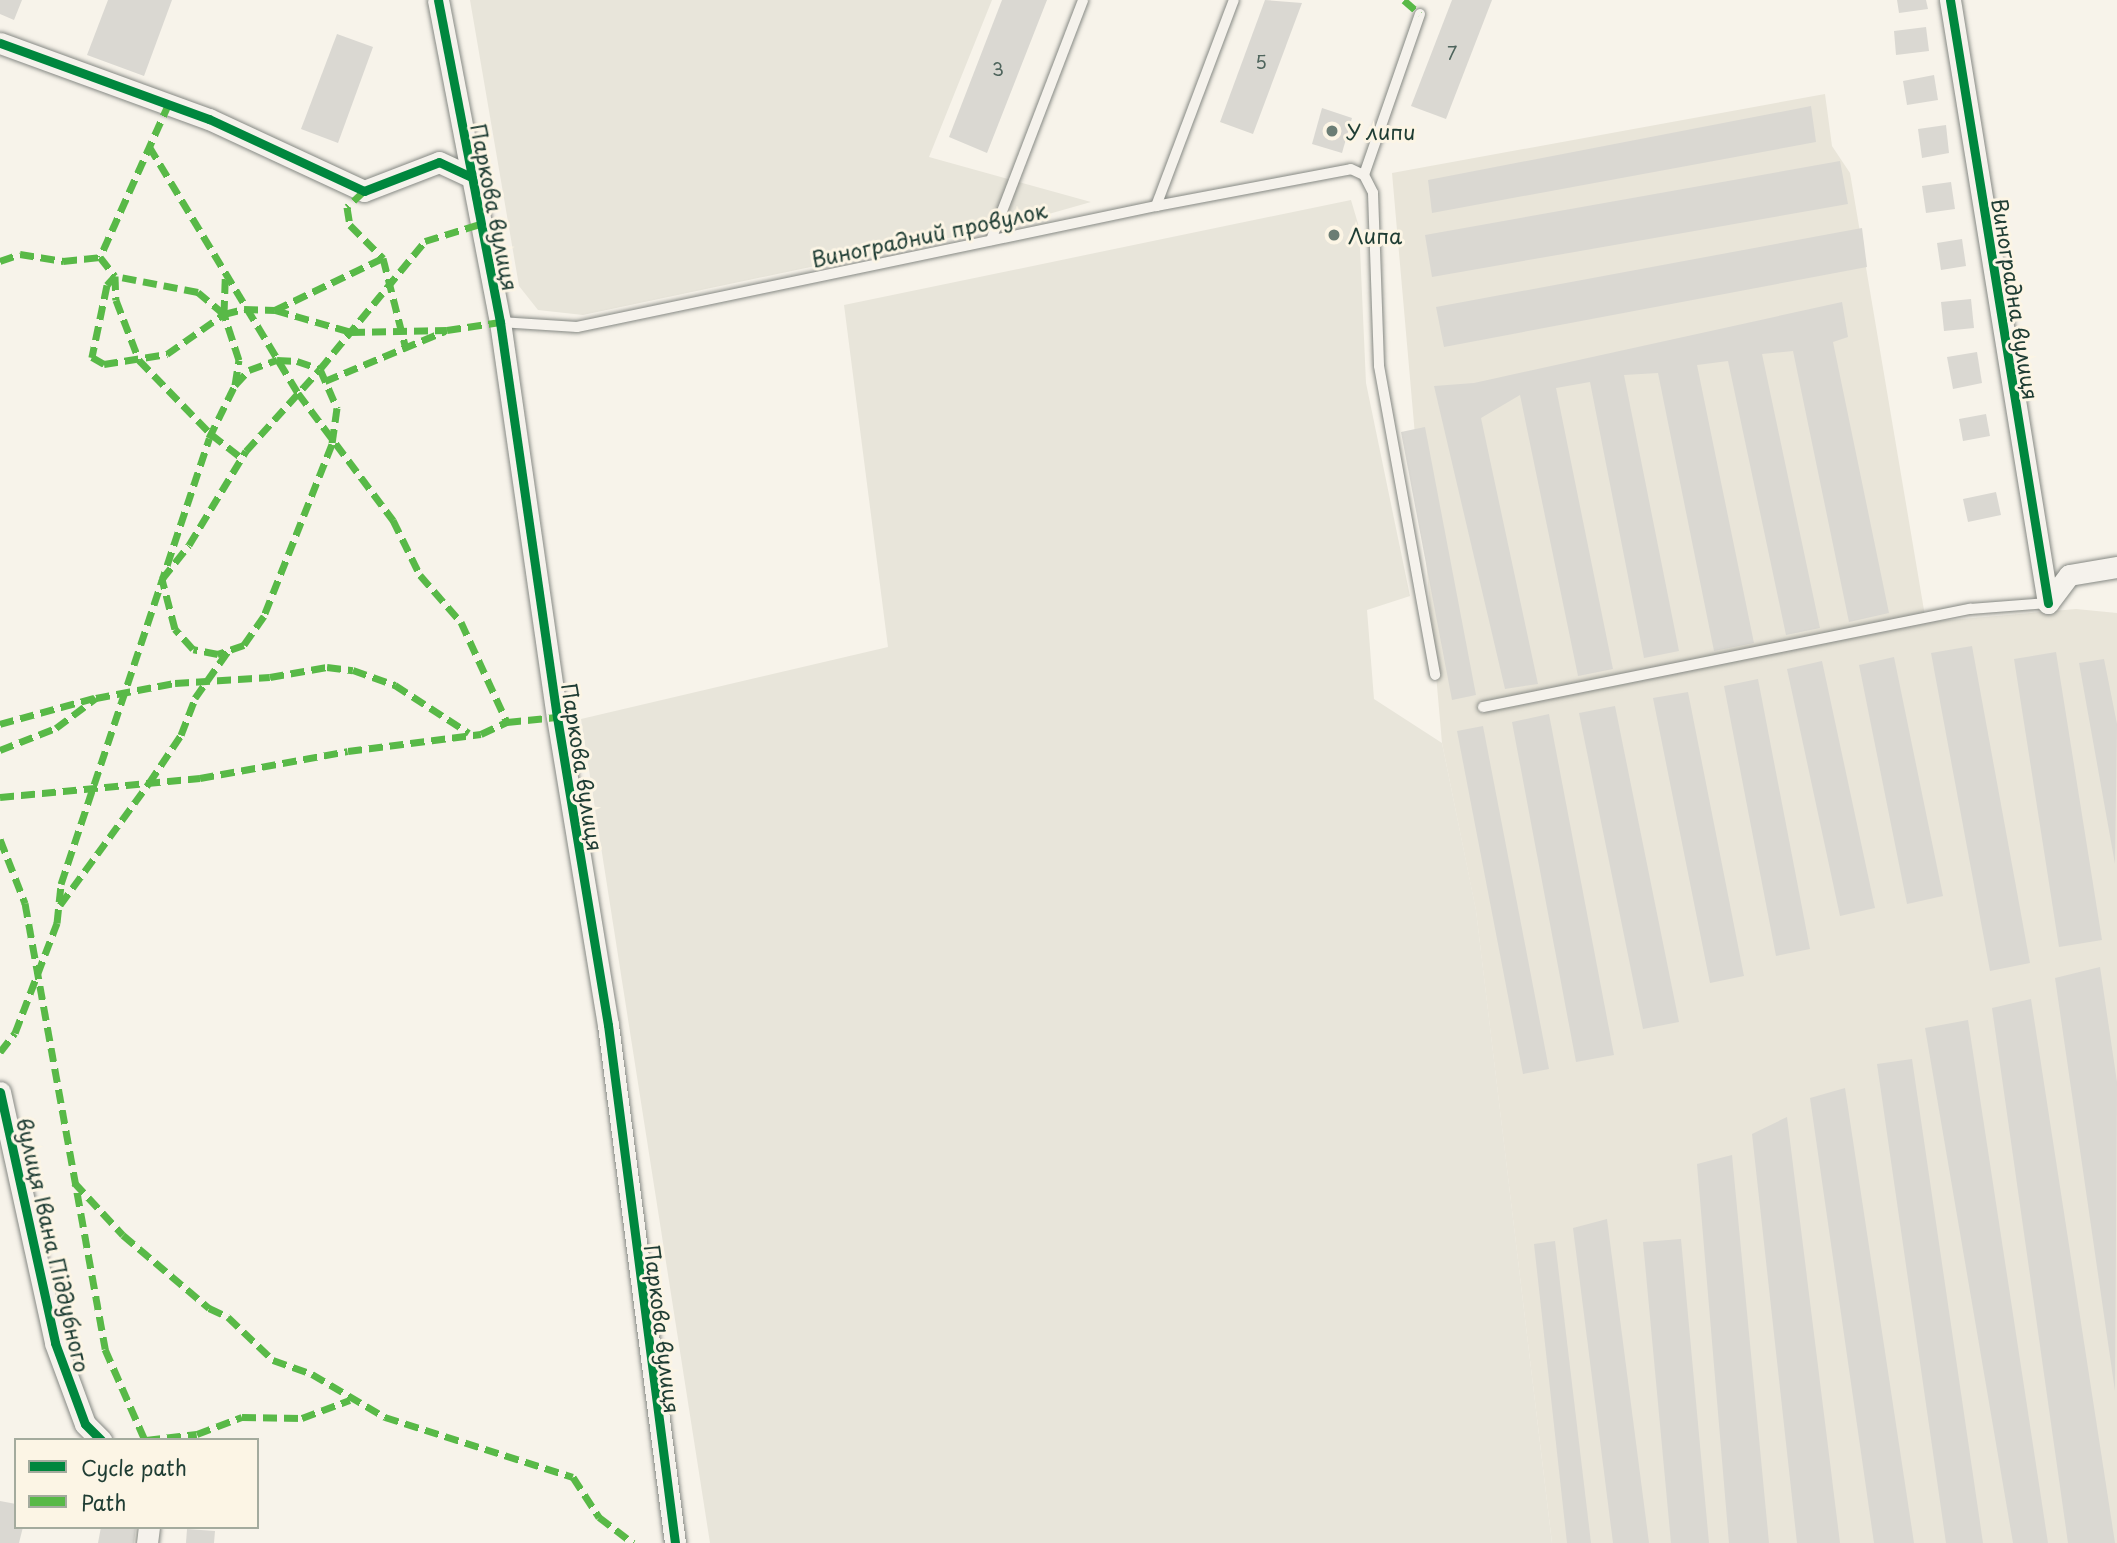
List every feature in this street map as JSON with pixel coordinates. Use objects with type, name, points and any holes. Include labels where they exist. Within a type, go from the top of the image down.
[{"type":"street","name":"Паркова вулиця","points":[[438,0],[500,322],[557,717],[608,1025],[675,1543]]},
{"type":"street","name":"Виноградна вулиця","points":[[1950,0],[2048,603]]},
{"type":"street","points":[[0,43],[209,119],[365,191],[439,162],[471,177]]},
{"type":"street","points":[[2048,603],[2069,575],[2117,567]]},
{"type":"street","name":"вулиця Івана Піддубного","points":[[0,1092],[55,1343],[85,1424],[99,1438]]},
{"type":"lane","points":[[991,240],[1083,0]]},
{"type":"lane","points":[[1156,206],[1234,0]]},
{"type":"lane","points":[[1420,14],[1364,175],[1373,193],[1379,366],[1435,675]]},
{"type":"lane","name":"Виноградний провулок","points":[[500,322],[577,327],[1156,206],[1351,169],[1364,175]]},
{"type":"lane","points":[[1483,707],[1970,609],[2048,603]]},
{"type":"shaded area","points":[[470,0],[992,0],[929,157],[1091,202],[1010,225],[583,315],[538,310],[519,286]]},
{"type":"shaded area","points":[[1825,94],[1832,146],[1850,173],[1926,622],[2076,609],[2117,613],[2117,1543],[1552,1543],[1476,911],[1442,743],[1392,173]]},
{"type":"shaded area","points":[[1351,200],[1359,227],[1366,383],[1410,596],[1367,610],[1374,699],[1442,743],[1476,910],[1552,1543],[710,1543],[581,719],[888,647],[844,305]]},
{"type":"building","points":[[0,0],[22,0],[14,20],[0,14]]},
{"type":"building","points":[[108,0],[172,0],[144,76],[87,55]]},
{"type":"building","points":[[1002,0],[1047,0],[987,153],[949,137]]},
{"type":"building","points":[[1265,0],[1302,3],[1253,134],[1220,122]]},
{"type":"building","points":[[1452,0],[1492,0],[1446,119],[1411,106]]},
{"type":"building","points":[[1897,0],[1926,0],[1928,9],[1899,13]]},
{"type":"building","points":[[1926,27],[1929,51],[1896,55],[1894,31]]},
{"type":"building","points":[[337,34],[373,47],[338,143],[301,129]]},
{"type":"building","points":[[1934,75],[1938,100],[1907,105],[1903,81]]},
{"type":"building","points":[[1811,106],[1816,142],[1432,213],[1428,180]]},
{"type":"building","name":"У липи","points":[[1322,108],[1352,118],[1342,153],[1312,144]]},
{"type":"building","points":[[1946,125],[1949,153],[1922,158],[1918,129]]},
{"type":"building","points":[[1840,161],[1848,204],[1432,277],[1425,235]]},
{"type":"building","points":[[1951,182],[1955,209],[1926,213],[1922,186]]},
{"type":"building","points":[[1862,228],[1867,267],[1444,347],[1436,307]]},
{"type":"building","points":[[1962,239],[1966,266],[1941,270],[1937,243]]},
{"type":"building","points":[[1971,299],[1974,328],[1944,331],[1941,302]]},
{"type":"building","points":[[1842,302],[1848,337],[1833,342],[1889,613],[1849,622],[1793,351],[1762,354],[1820,628],[1786,635],[1728,361],[1697,365],[1754,643],[1714,651],[1658,373],[1624,375],[1679,651],[1644,658],[1590,382],[1556,388],[1613,669],[1578,676],[1520,395],[1481,418],[1538,684],[1505,689],[1434,386],[1474,383]]},
{"type":"building","points":[[1977,352],[1982,383],[1953,389],[1947,357]]},
{"type":"building","points":[[1986,414],[1990,436],[1963,441],[1959,419]]},
{"type":"building","points":[[1425,427],[1476,695],[1452,700],[1401,432]]},
{"type":"building","points":[[1996,492],[2001,515],[1968,522],[1963,499]]},
{"type":"building","points":[[1972,646],[2030,963],[1990,971],[1931,653]]},
{"type":"building","points":[[2056,652],[2102,940],[2059,947],[2014,659]]},
{"type":"building","points":[[1894,657],[1943,896],[1907,904],[1859,665]]},
{"type":"building","points":[[2104,659],[2117,724],[2115,864],[2079,663]]},
{"type":"building","points":[[1822,661],[1875,908],[1840,916],[1787,669]]},
{"type":"building","points":[[1758,679],[1810,949],[1776,956],[1724,686]]},
{"type":"building","points":[[1688,692],[1744,976],[1710,983],[1653,698]]},
{"type":"building","points":[[1615,706],[1679,1022],[1643,1029],[1579,713]]},
{"type":"building","points":[[1549,714],[1614,1055],[1576,1062],[1512,722]]},
{"type":"building","points":[[1483,726],[1549,1069],[1523,1074],[1457,731]]},
{"type":"building","points":[[2100,967],[2117,1082],[2115,1391],[2055,978]]},
{"type":"building","points":[[2031,999],[2115,1543],[2068,1543],[1992,1008]]},
{"type":"building","points":[[1968,1020],[2048,1543],[2013,1543],[1925,1028]]},
{"type":"building","points":[[1912,1059],[1983,1543],[1946,1543],[1877,1064]]},
{"type":"building","points":[[1845,1088],[1914,1543],[1874,1543],[1810,1098]]},
{"type":"building","points":[[1787,1117],[1840,1543],[1797,1543],[1752,1134]]},
{"type":"building","points":[[1732,1155],[1769,1543],[1729,1543],[1697,1164]]},
{"type":"building","points":[[1607,1219],[1649,1543],[1613,1543],[1573,1228]]},
{"type":"building","points":[[1681,1239],[1709,1543],[1671,1543],[1643,1242]]},
{"type":"building","points":[[1555,1241],[1591,1543],[1567,1543],[1534,1244]]},
{"type":"building","points":[[0,1501],[14,1504],[14,1529],[22,1529],[19,1543],[0,1543]]},
{"type":"building","points":[[101,1529],[136,1529],[134,1543],[98,1543]]},
{"type":"building","points":[[187,1529],[215,1531],[214,1543],[186,1543]]},
{"type":"marked path","points":[[1404,0],[1420,14]]},
{"type":"marked path","points":[[169,103],[100,257],[115,276],[116,300],[139,360],[211,434],[242,458]]},
{"type":"marked path","points":[[149,146],[298,393],[393,520],[420,575],[461,622],[507,722]]},
{"type":"marked path","points":[[364,191],[347,207],[350,225],[383,258],[406,349]]},
{"type":"marked path","points":[[235,385],[249,370],[277,360],[297,361],[320,369],[425,241],[480,224]]},
{"type":"marked path","points":[[0,261],[20,254],[63,261],[100,257]]},
{"type":"marked path","points":[[275,310],[383,258]]},
{"type":"marked path","points":[[115,276],[107,285],[92,357],[104,364],[167,354],[224,314],[244,309],[275,310],[351,332],[447,330],[500,322]]},
{"type":"marked path","points":[[0,1052],[15,1033],[57,923],[61,884],[209,438],[235,385],[239,360],[224,314],[198,292],[115,276]]},
{"type":"marked path","points":[[224,314],[225,276]]},
{"type":"marked path","points":[[325,381],[445,331]]},
{"type":"marked path","points":[[320,369],[337,408],[332,444],[264,616],[244,645],[218,654],[193,649],[175,629],[162,579],[189,545],[246,451],[320,369]]},
{"type":"marked path","points":[[60,905],[181,735],[195,698],[228,651]]},
{"type":"marked path","points":[[0,750],[56,728],[96,698],[175,683],[270,677],[327,667],[353,670],[395,685],[469,733]]},
{"type":"marked path","points":[[0,724],[94,698]]},
{"type":"marked path","points":[[0,797],[200,778],[348,751],[481,734],[507,722],[557,717]]},
{"type":"marked path","points":[[0,839],[25,903],[105,1349],[144,1438]]},
{"type":"marked path","points":[[74,1182],[123,1235],[209,1308],[228,1317],[273,1360],[312,1374],[385,1417],[573,1477],[599,1517],[633,1543]]},
{"type":"marked path","points":[[163,1438],[197,1434],[242,1417],[302,1418],[350,1400]]},
{"type":"cycle path","points":[[438,0],[500,322],[557,717],[608,1025],[675,1543]]},
{"type":"cycle path","points":[[1950,0],[2048,603]]},
{"type":"cycle path","points":[[0,43],[209,119],[364,191],[439,162],[471,177]]},
{"type":"cycle path","points":[[0,1092],[55,1343],[85,1424],[99,1438]]},
{"type":"place","name":"У липи","points":[[1332,131]]},
{"type":"place","name":"Липа","points":[[1334,235]]}]
